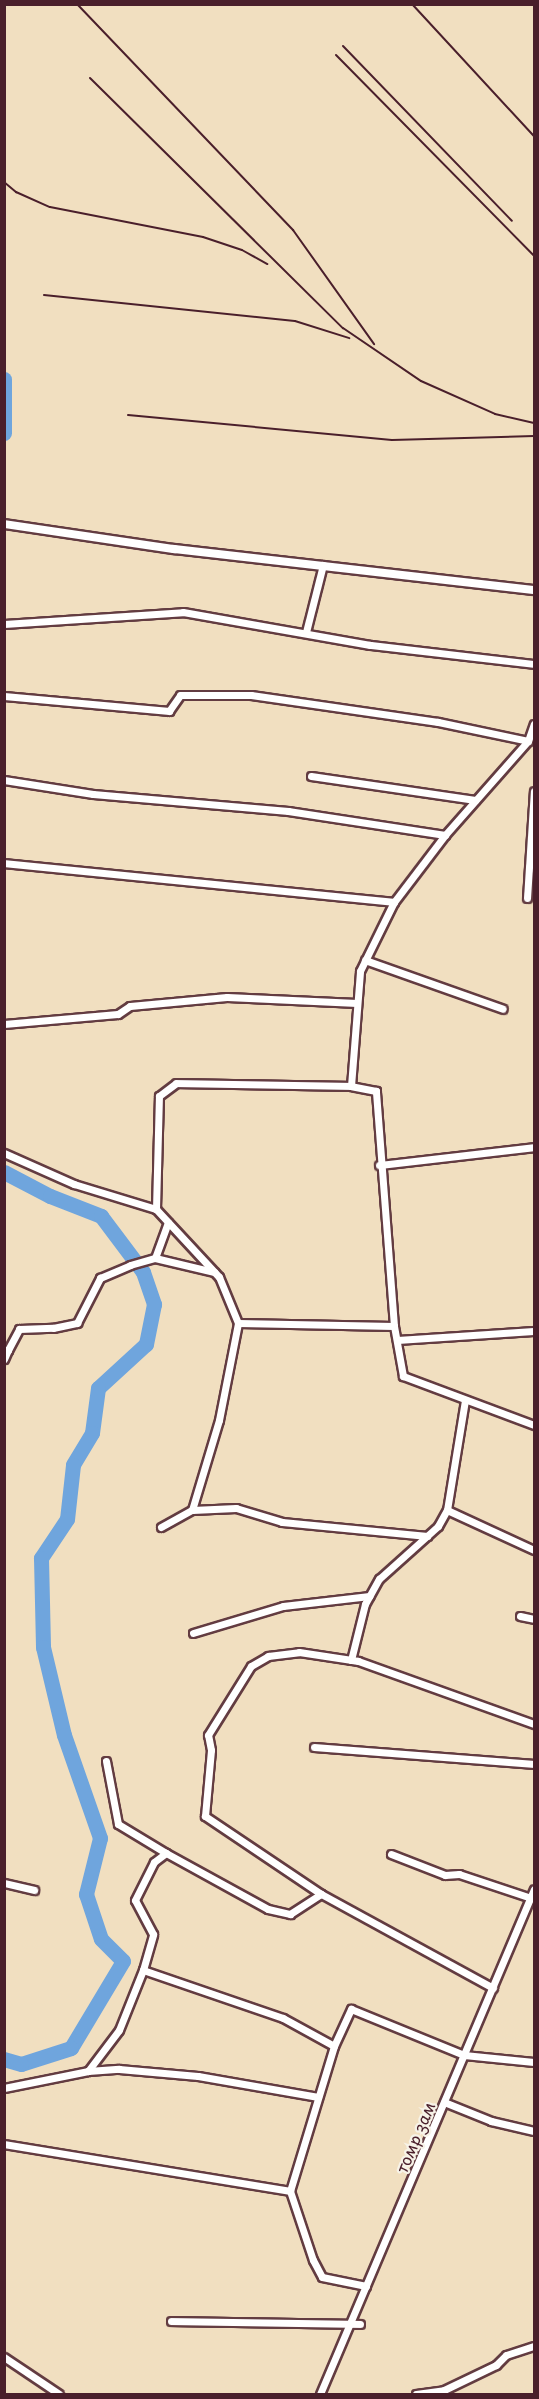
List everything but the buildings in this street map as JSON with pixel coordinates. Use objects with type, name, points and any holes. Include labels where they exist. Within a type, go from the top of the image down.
[{"type":"street","points":[[4,524],[534,590]]},
{"type":"street","points":[[306,632],[323,565]]},
{"type":"street","points":[[4,624],[173,612],[306,632],[370,645],[534,664]]},
{"type":"street","points":[[4,696],[170,711],[180,695],[251,695],[438,722],[528,741]]},
{"type":"street","points":[[351,1086],[360,971],[394,902],[445,835],[528,741],[534,727]]},
{"type":"street","points":[[311,777],[476,800]]},
{"type":"street","points":[[4,780],[93,794],[288,811],[445,835]]},
{"type":"street","points":[[527,897],[534,791]]},
{"type":"street","points":[[4,863],[394,902]]},
{"type":"street","points":[[365,960],[503,1010]]},
{"type":"street","points":[[4,1024],[118,1014],[130,1006],[227,997],[357,1003]]},
{"type":"street","points":[[156,1209],[159,1096],[176,1083],[351,1086],[376,1091],[379,1165],[394,1326],[403,1376],[534,1425]]},
{"type":"street","points":[[379,1165],[534,1146]]},
{"type":"street","points":[[4,1153],[74,1184],[156,1209],[214,1272],[238,1323],[219,1420],[192,1510]]},
{"type":"street","points":[[155,1258],[168,1222]]},
{"type":"street","points":[[4,1359],[6,1350],[19,1329],[53,1328],[77,1323],[100,1278],[155,1258],[214,1272]]},
{"type":"street","points":[[238,1323],[394,1326]]},
{"type":"street","points":[[397,1340],[534,1331]]},
{"type":"street","points":[[351,1660],[369,1596],[379,1579],[427,1536],[447,1510],[465,1400]]},
{"type":"street","points":[[161,1527],[192,1510],[236,1508],[282,1522],[427,1536]]},
{"type":"street","points":[[447,1510],[534,1550]]},
{"type":"street","points":[[194,1633],[283,1606],[369,1596]]},
{"type":"street","points":[[520,1617],[534,1619]]},
{"type":"street","points":[[493,1988],[321,1893],[205,1816],[212,1750],[208,1735],[251,1666],[268,1656],[299,1652],[351,1660],[534,1724]]},
{"type":"street","points":[[314,1748],[534,1764]]},
{"type":"street","points":[[106,1761],[118,1824],[268,1909],[290,1914],[321,1893]]},
{"type":"street","points":[[88,2071],[119,2030],[143,1970],[153,1934],[135,1900],[154,1862],[166,1853]]},
{"type":"street","points":[[391,1854],[445,1875],[459,1874],[531,1898]]},
{"type":"street","points":[[4,1883],[34,1890]]},
{"type":"street","name":"томр зам","points":[[320,2393],[534,1889]]},
{"type":"street","points":[[143,1970],[284,2018],[334,2046]]},
{"type":"street","points":[[366,2286],[322,2277],[313,2260],[290,2191],[334,2046],[351,2009],[464,2055],[534,2062]]},
{"type":"street","points":[[4,2088],[88,2071],[119,2068],[198,2076],[318,2097]]},
{"type":"street","points":[[444,2102],[491,2121],[534,2131]]},
{"type":"street","points":[[4,2144],[290,2191]]},
{"type":"street","points":[[171,2320],[360,2324]]},
{"type":"street","points":[[416,2394],[444,2390],[496,2365],[506,2355],[534,2346]]},
{"type":"street","points":[[4,2357],[58,2394]]},
{"type":"street","points":[[320,2393],[329,2394]]},
{"type":"waterway","points":[[4,379],[4,433]]},
{"type":"waterway","points":[[4,1172],[50,1196],[101,1216],[143,1272],[154,1304],[146,1344],[98,1388],[92,1433],[73,1465],[67,1519],[41,1558],[43,1647],[64,1735],[100,1838],[86,1894],[101,1939],[123,1961],[71,2048],[21,2064],[4,2059]]},
{"type":"railway","points":[[77,4],[293,230],[374,344]]},
{"type":"railway","points":[[412,4],[534,136]]},
{"type":"railway","points":[[343,46],[512,221]]},
{"type":"railway","points":[[336,55],[534,256]]},
{"type":"railway","points":[[90,78],[343,328],[421,381],[495,414],[534,423]]},
{"type":"railway","points":[[4,182],[16,192],[50,207],[203,237],[242,250],[267,264]]},
{"type":"railway","points":[[44,295],[295,321],[349,338]]},
{"type":"railway","points":[[128,415],[392,440],[534,436]]}]
